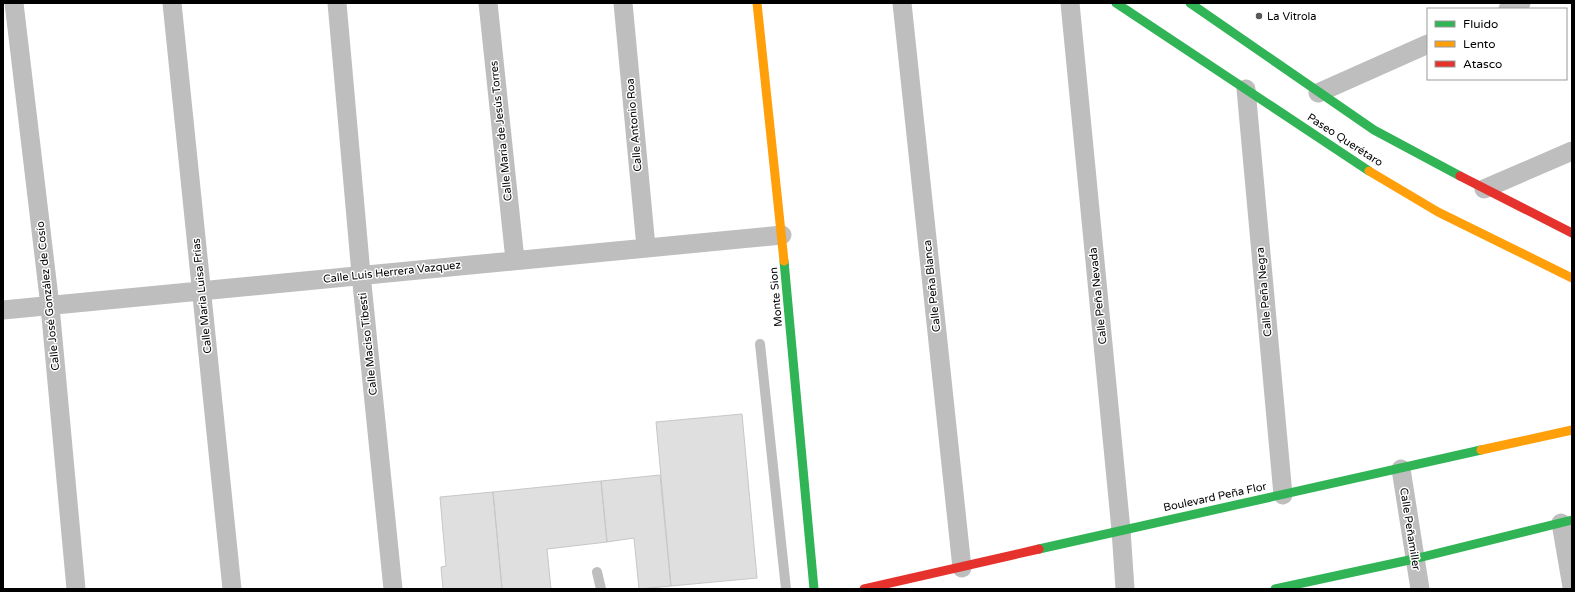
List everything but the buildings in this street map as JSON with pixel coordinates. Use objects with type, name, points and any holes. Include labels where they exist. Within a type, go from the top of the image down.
[{"type":"main road","name":"Monte Sion","points":[[757,3],[782,235],[814,589]]},
{"type":"main road","name":"Paseo Querétaro","points":[[1116,3],[1346,157],[1438,212],[1572,278]]},
{"type":"main road","points":[[1190,3],[1318,93],[1374,130],[1484,189],[1572,233]]},
{"type":"main road","name":"Boulevard Peña Flor","points":[[864,589],[893,586],[1121,530],[1572,430]]},
{"type":"main road","points":[[1275,589],[1414,559],[1567,522]]},
{"type":"street","name":"Calle José González de Cosío","points":[[14,3],[50,306],[76,589]]},
{"type":"street","name":"Calle María Luisa Frías","points":[[172,3],[232,589]]},
{"type":"street","name":"Calle Maciso Tibesti","points":[[337,3],[361,274],[393,589]]},
{"type":"street","name":"Calle María de Jesús Torres","points":[[488,3],[515,260]]},
{"type":"street","name":"Calle Antonio Roa","points":[[623,3],[646,247]]},
{"type":"street","name":"Calle Peña Blanca","points":[[902,3],[962,568]]},
{"type":"street","name":"Calle Peña Nevada","points":[[1070,3],[1121,530],[1125,589]]},
{"type":"street","points":[[1510,8],[1521,3]]},
{"type":"street","points":[[1318,93],[1427,44]]},
{"type":"street","name":"Calle Peña Negra","points":[[1246,89],[1283,495]]},
{"type":"street","points":[[1484,189],[1572,151]]},
{"type":"street","name":"Calle Luis Herrera Vazquez","points":[[3,310],[361,274],[782,235]]},
{"type":"street","name":"Calle Peñamiller","points":[[1401,469],[1414,559],[1420,589]]},
{"type":"street","points":[[1567,522],[1572,587]]},
{"type":"lane","points":[[760,344],[786,589]]},
{"type":"lane","points":[[597,572],[601,589]]},
{"type":"traffic: fast","points":[[1116,3],[1369,171]]},
{"type":"traffic: fast","points":[[1190,3],[1374,130],[1460,176]]},
{"type":"traffic: fast","points":[[784,261],[814,589]]},
{"type":"traffic: fast","points":[[1039,549],[1481,450]]},
{"type":"traffic: fast","points":[[1275,589],[1414,559],[1572,520]]},
{"type":"traffic: slow","points":[[757,3],[784,261]]},
{"type":"traffic: slow","points":[[1369,171],[1438,212],[1572,278]]},
{"type":"traffic: slow","points":[[1481,450],[1572,430]]},
{"type":"traffic: jam","points":[[1460,176],[1572,233]]},
{"type":"traffic: jam","points":[[864,589],[1039,549]]},
{"type":"place","name":"La Vitrola","points":[[1259,16]]}]
